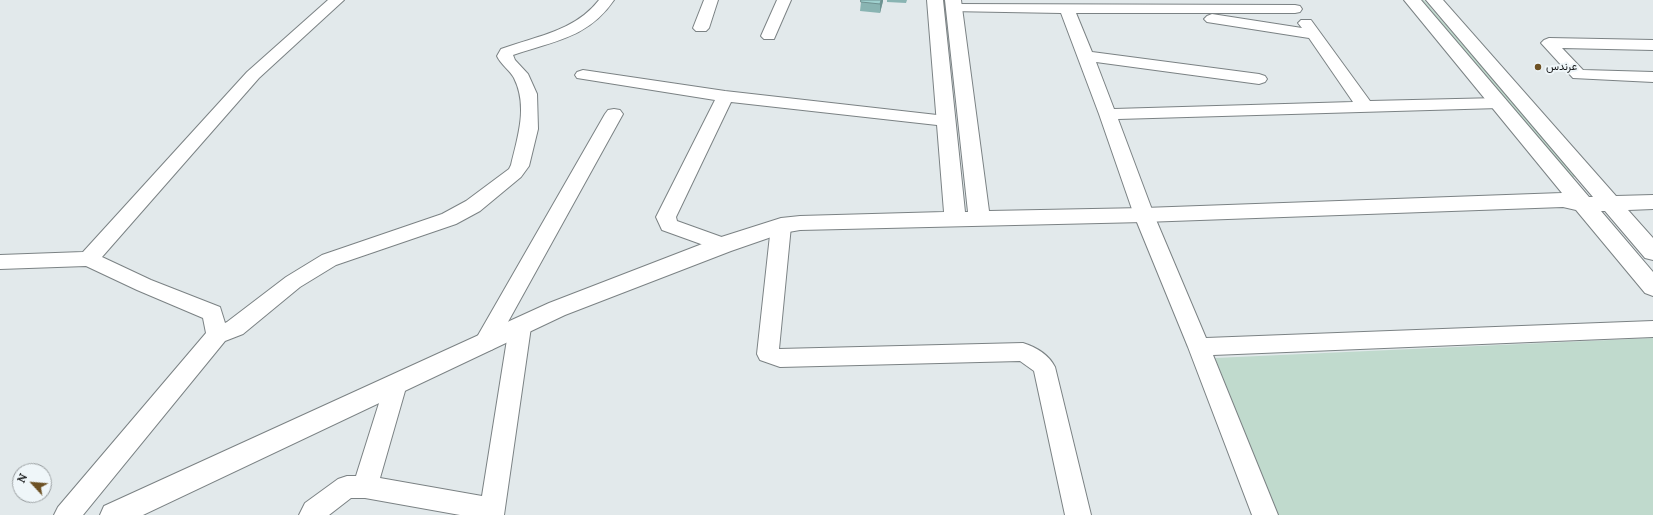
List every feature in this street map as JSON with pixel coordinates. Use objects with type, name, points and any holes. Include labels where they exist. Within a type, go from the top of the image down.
[{"type":"street","points":[[88,259],[253,75],[337,0]]},
{"type":"street","points":[[67,515],[217,335],[235,328],[293,282],[329,260],[449,219],[490,194],[520,166],[529,129],[529,94],[520,74],[508,62],[505,56],[507,52],[561,36],[594,17],[599,13],[607,0]]},
{"type":"street","points":[[701,28],[711,0]]},
{"type":"street","points":[[770,36],[784,0]]},
{"type":"street","points":[[935,0],[955,219]]},
{"type":"street","points":[[1412,0],[1499,103],[1573,199],[1653,288]]},
{"type":"street","points":[[1434,0],[1653,252]]},
{"type":"street","points":[[980,218],[954,4],[1068,9],[1148,9],[1293,4],[1365,107]]},
{"type":"street","points":[[1068,9],[1144,215],[1199,347],[1265,515]]},
{"type":"street","points":[[1148,9],[1313,34]]},
{"type":"street","points":[[1653,46],[1549,43],[1579,75],[1653,77]]},
{"type":"street","points":[[1086,56],[1259,79]]},
{"type":"street","points":[[583,75],[725,96],[946,121]]},
{"type":"street","points":[[723,245],[669,225],[666,217],[725,96]]},
{"type":"street","points":[[1108,114],[1499,103]]},
{"type":"street","points":[[485,343],[614,114]]},
{"type":"street","points":[[1606,198],[1653,190]]},
{"type":"street","points":[[114,515],[557,309],[723,245],[781,226],[800,223],[1144,215],[1606,198],[1653,202]]},
{"type":"street","points":[[781,226],[768,354],[780,358],[1023,352],[1044,367],[1078,515]]},
{"type":"street","points":[[0,262],[88,259],[144,285],[213,312],[217,335]]},
{"type":"street","points":[[312,515],[314,511],[347,487],[365,487],[492,512],[520,327]]},
{"type":"street","points":[[1199,347],[1653,329]]},
{"type":"street","points":[[365,487],[396,384]]},
{"type":"green space","points":[[1418,0],[1424,0],[1578,177],[1568,177]]},
{"type":"green space","points":[[1653,338],[1653,515],[1278,515],[1215,358]]},
{"type":"building","points":[[861,0],[881,0],[880,4],[861,2]]},
{"type":"place","name":"عرندس","points":[[1538,67]]}]
